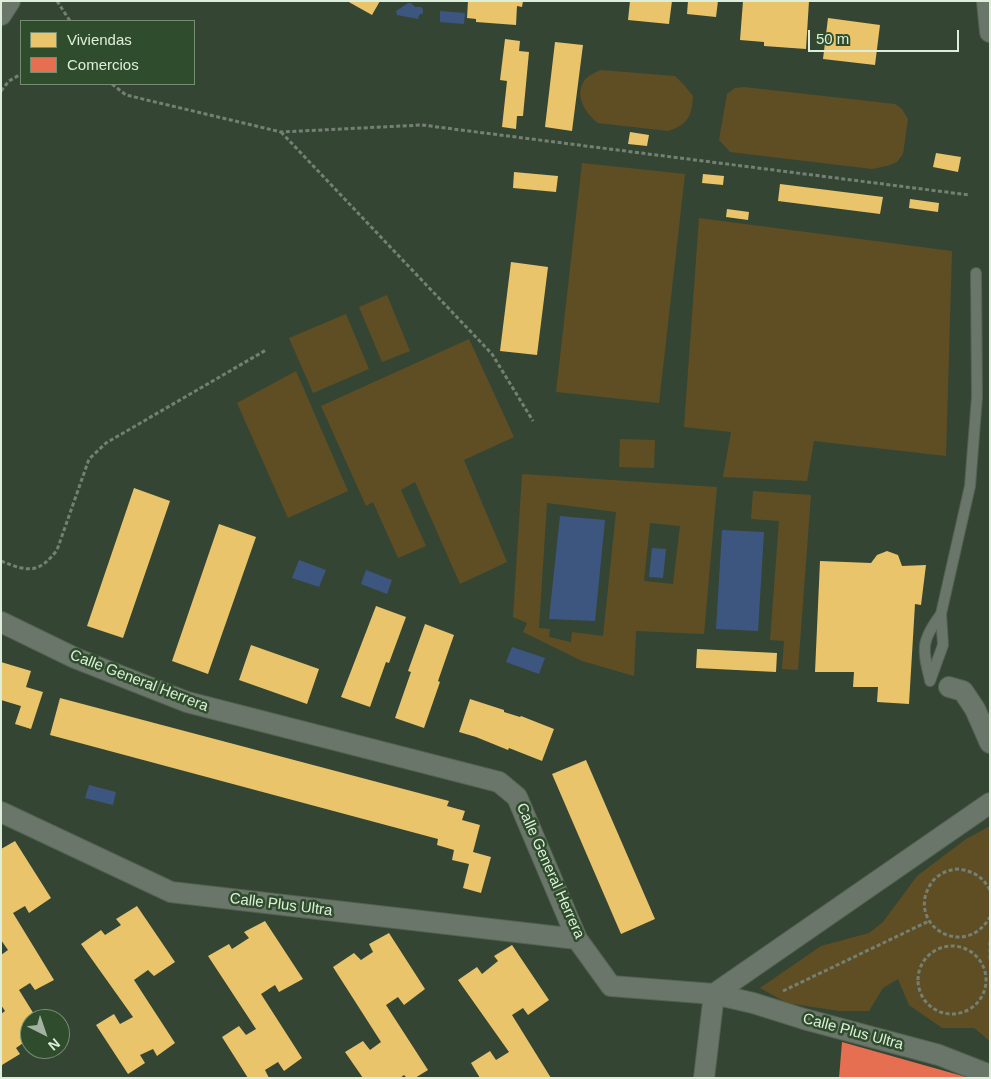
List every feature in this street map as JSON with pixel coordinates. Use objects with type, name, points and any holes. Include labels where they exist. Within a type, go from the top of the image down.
[{"type":"street","points":[[1,15],[10,1]]},
{"type":"street","points":[[987,1],[990,32]]},
{"type":"street","name":"Calle General Herrera","points":[[1,622],[75,658],[187,702],[499,782],[517,797],[577,939],[611,986],[714,994]]},
{"type":"street","points":[[939,684],[963,692],[975,710],[990,743]]},
{"type":"street","points":[[704,1078],[714,994],[990,803]]},
{"type":"street","name":"Calle Plus Ultra","points":[[1,812],[171,892],[577,939]]},
{"type":"street","name":"Calle Plus Ultra","points":[[714,994],[940,1055],[990,1075]]},
{"type":"lane","points":[[939,684],[943,646],[941,614],[970,486],[977,397],[976,274]]},
{"type":"lane","points":[[939,684],[924,656],[927,632],[941,614]]},
{"type":"path","points":[[57,1],[69,20]]},
{"type":"path","points":[[1,91],[9,81],[20,75]]},
{"type":"path","points":[[113,85],[126,95],[281,132],[422,125],[969,195]]},
{"type":"path","points":[[281,132],[492,354],[533,421]]},
{"type":"path","points":[[1,561],[21,569],[36,568],[48,562],[57,550],[89,459],[106,443],[266,350]]},
{"type":"path","points":[[990,890],[978,875],[967,870],[956,869],[945,872],[935,878],[928,888],[925,898],[925,910],[929,921],[945,935],[956,938],[967,937],[988,925],[990,917]]},
{"type":"path","points":[[756,1004],[929,921]]},
{"type":"path","points":[[954,946],[956,938]]},
{"type":"path","points":[[990,942],[990,959]]},
{"type":"path","points":[[954,946],[963,947],[974,953],[984,969],[986,985],[982,996],[975,1005],[966,1011],[955,1014],[944,1013],[934,1009],[920,993],[918,982],[918,972],[923,961],[930,953],[940,948],[954,946]]},
{"type":"path","points":[[984,969],[990,966]]},
{"type":"shaded area","points":[[600,70],[675,76],[693,96],[690,115],[680,126],[668,131],[598,123],[586,110],[580,93],[585,79]]},
{"type":"shaded area","points":[[744,87],[895,104],[902,109],[908,119],[903,154],[897,162],[872,169],[730,152],[719,140],[727,94],[735,88]]},
{"type":"shaded area","points":[[582,163],[685,174],[659,403],[556,392]]},
{"type":"shaded area","points":[[699,218],[952,251],[946,456],[814,441],[807,481],[723,477],[731,432],[684,427]]},
{"type":"shaded area","points":[[387,295],[410,351],[382,362],[359,307]]},
{"type":"shaded area","points":[[346,314],[369,369],[313,393],[289,338]]},
{"type":"shaded area","points":[[469,339],[514,437],[464,460],[507,562],[460,584],[415,482],[401,490],[426,546],[398,558],[373,502],[366,506],[321,406]]},
{"type":"shaded area","points":[[296,371],[348,491],[288,518],[237,403]]},
{"type":"shaded area","points":[[620,439],[655,440],[654,468],[619,467]]},
{"type":"shaded area","points":[[522,474],[717,487],[704,634],[636,631],[634,676],[582,661],[523,632],[527,623],[513,617]],"holes":[[[547,503],[616,512],[603,636],[572,632],[571,642],[549,637],[550,629],[539,628]],[[650,523],[680,526],[673,584],[644,581]]]},
{"type":"shaded area","points":[[753,491],[811,495],[798,670],[782,669],[784,641],[770,640],[779,521],[751,519]]},
{"type":"shaded area","points":[[990,826],[990,1041],[974,1028],[942,1028],[909,1005],[898,979],[883,988],[869,1011],[839,1011],[787,1003],[760,988],[821,946],[869,933],[883,922],[917,876],[966,839]]},
{"type":"water","points":[[408,3],[423,9],[423,13],[419,15],[418,19],[397,15],[396,11]]},
{"type":"water","points":[[440,11],[465,13],[464,24],[440,22]]},
{"type":"water","points":[[560,516],[605,520],[595,621],[549,619]]},
{"type":"water","points":[[722,530],[764,532],[758,631],[716,629]]},
{"type":"water","points":[[652,548],[666,549],[663,578],[649,577]]},
{"type":"water","points":[[299,560],[326,570],[319,587],[292,578]]},
{"type":"water","points":[[366,570],[392,580],[387,594],[361,584]]},
{"type":"water","points":[[512,647],[545,658],[539,674],[506,662]]},
{"type":"water","points":[[89,785],[116,792],[113,805],[85,798]]},
{"type":"building: Viviendas","points":[[347,1],[380,1],[372,15]]},
{"type":"building: Viviendas","points":[[468,1],[523,1],[522,7],[517,6],[516,25],[476,22],[476,19],[467,18]]},
{"type":"building: Viviendas","points":[[630,1],[672,1],[669,24],[628,20]]},
{"type":"building: Viviendas","points":[[688,1],[718,1],[716,17],[687,14]]},
{"type":"building: Viviendas","points":[[743,1],[809,1],[806,49],[764,46],[764,42],[740,40]]},
{"type":"building: Viviendas","points":[[828,18],[880,25],[875,65],[823,59]]},
{"type":"building: Viviendas","points":[[505,39],[520,41],[519,51],[529,52],[523,116],[517,116],[516,129],[502,127],[507,81],[500,80]]},
{"type":"building: Viviendas","points":[[555,42],[583,45],[572,131],[545,127]]},
{"type":"building: Viviendas","points":[[630,132],[649,135],[647,146],[628,144]]},
{"type":"building: Viviendas","points":[[936,153],[961,157],[958,172],[933,167]]},
{"type":"building: Viviendas","points":[[514,172],[558,176],[556,192],[513,188]]},
{"type":"building: Viviendas","points":[[703,174],[724,176],[723,185],[702,183]]},
{"type":"building: Viviendas","points":[[780,184],[883,197],[880,214],[778,201]]},
{"type":"building: Viviendas","points":[[910,199],[939,203],[938,212],[909,208]]},
{"type":"building: Viviendas","points":[[727,209],[749,212],[748,220],[726,217]]},
{"type":"building: Viviendas","points":[[511,262],[548,267],[537,355],[500,351]]},
{"type":"building: Viviendas","points":[[134,488],[170,501],[123,638],[87,626]]},
{"type":"building: Viviendas","points":[[219,524],[256,537],[208,674],[172,661]]},
{"type":"building: Viviendas","points":[[887,551],[898,555],[902,566],[926,565],[921,605],[915,604],[909,704],[877,702],[878,687],[853,687],[854,672],[815,672],[820,561],[871,563],[877,555]]},
{"type":"building: Viviendas","points":[[376,606],[406,617],[389,663],[386,662],[370,707],[341,697]]},
{"type":"building: Viviendas","points":[[425,624],[454,635],[424,728],[395,718],[411,672],[408,671]]},
{"type":"building: Viviendas","points":[[251,645],[319,669],[307,704],[239,680]]},
{"type":"building: Viviendas","points":[[697,649],[777,653],[776,672],[696,668]]},
{"type":"building: Viviendas","points":[[1,662],[31,671],[26,687],[43,692],[31,729],[15,724],[21,706],[1,700]]},
{"type":"building: Viviendas","points":[[60,698],[449,801],[447,806],[465,811],[462,820],[480,825],[473,852],[491,857],[481,893],[463,888],[469,864],[452,860],[454,850],[437,845],[438,839],[50,735]]},
{"type":"building: Viviendas","points":[[470,699],[554,729],[542,761],[459,732]]},
{"type":"building: Viviendas","points":[[586,760],[655,919],[621,934],[552,774]]},
{"type":"building: Viviendas","points":[[15,841],[51,898],[29,913],[25,906],[13,913],[54,980],[35,990],[30,983],[19,990],[31,1009],[20,1009],[20,1045],[16,1048],[20,1054],[2,1065],[1,1014],[5,1011],[1,1005],[1,955],[8,950],[1,940],[1,849]]},
{"type":"building: Viviendas","points":[[137,906],[175,962],[154,976],[148,970],[134,980],[175,1043],[157,1056],[153,1049],[140,1055],[145,1063],[128,1074],[96,1025],[114,1014],[120,1024],[133,1017],[81,944],[101,930],[105,935],[121,925],[116,919]]},
{"type":"building: Viviendas","points":[[265,921],[303,979],[279,992],[275,985],[261,994],[302,1058],[284,1071],[278,1062],[265,1070],[269,1078],[248,1078],[222,1037],[239,1026],[246,1035],[256,1029],[208,956],[229,944],[232,949],[249,938],[244,932]]},
{"type":"building: Viviendas","points":[[389,933],[425,989],[404,1005],[398,997],[386,1005],[428,1070],[415,1078],[407,1078],[404,1075],[400,1078],[363,1078],[345,1052],[363,1041],[370,1050],[381,1042],[333,967],[354,953],[361,960],[373,952],[369,944]]},
{"type":"building: Viviendas","points":[[512,945],[549,1000],[528,1015],[523,1008],[512,1015],[551,1078],[480,1078],[471,1063],[490,1051],[496,1060],[509,1052],[458,980],[477,967],[482,974],[498,961],[494,956]]},
{"type":"building: Comercios","points":[[842,1042],[966,1077],[966,1078],[839,1078]]}]
